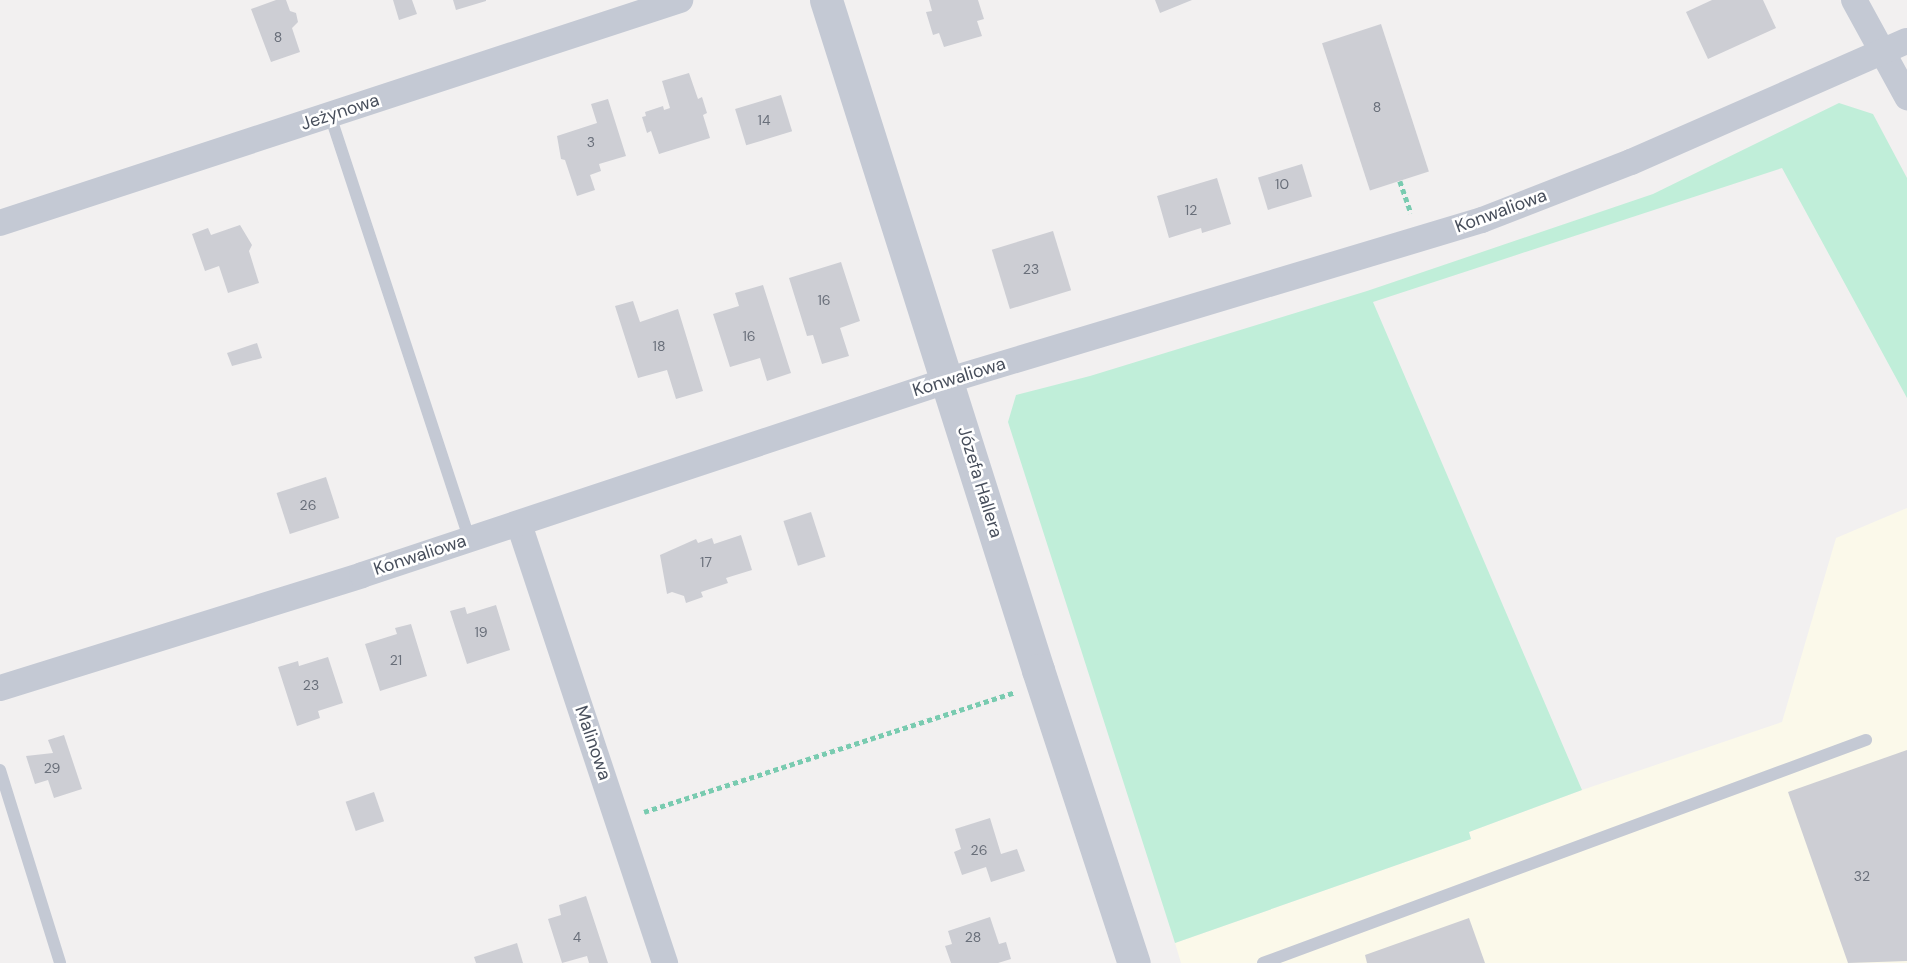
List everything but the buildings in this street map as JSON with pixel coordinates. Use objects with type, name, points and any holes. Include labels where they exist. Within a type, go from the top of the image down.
[{"type":"street","name":"Jeżynowa","points":[[0,223],[680,0]]},
{"type":"street","name":"Józefa Hallera","points":[[826,0],[949,380],[1042,683],[1134,963]]},
{"type":"street","points":[[1854,0],[1907,97]]},
{"type":"street","name":"Konwaliowa","points":[[0,688],[519,524],[949,380],[1482,219],[1631,162],[1907,41]]},
{"type":"street","name":"Malinowa","points":[[519,524],[620,820],[665,963]]},
{"type":"lane","points":[[330,115],[469,539]]},
{"type":"lane","points":[[1263,963],[1866,740]]},
{"type":"lane","points":[[0,770],[60,963]]},
{"type":"path","points":[[620,820],[1042,683]]},
{"type":"shaded area","points":[[1907,508],[1907,963],[1181,963],[1175,943],[1471,839],[1469,832],[1582,790],[1782,722],[1836,538]]},
{"type":"green space","points":[[1839,103],[1873,114],[1907,178],[1907,398],[1782,168],[1373,302],[1582,790],[1469,832],[1471,839],[1175,943],[1008,422],[1016,395],[1090,376],[1367,291],[1653,194]]}]
